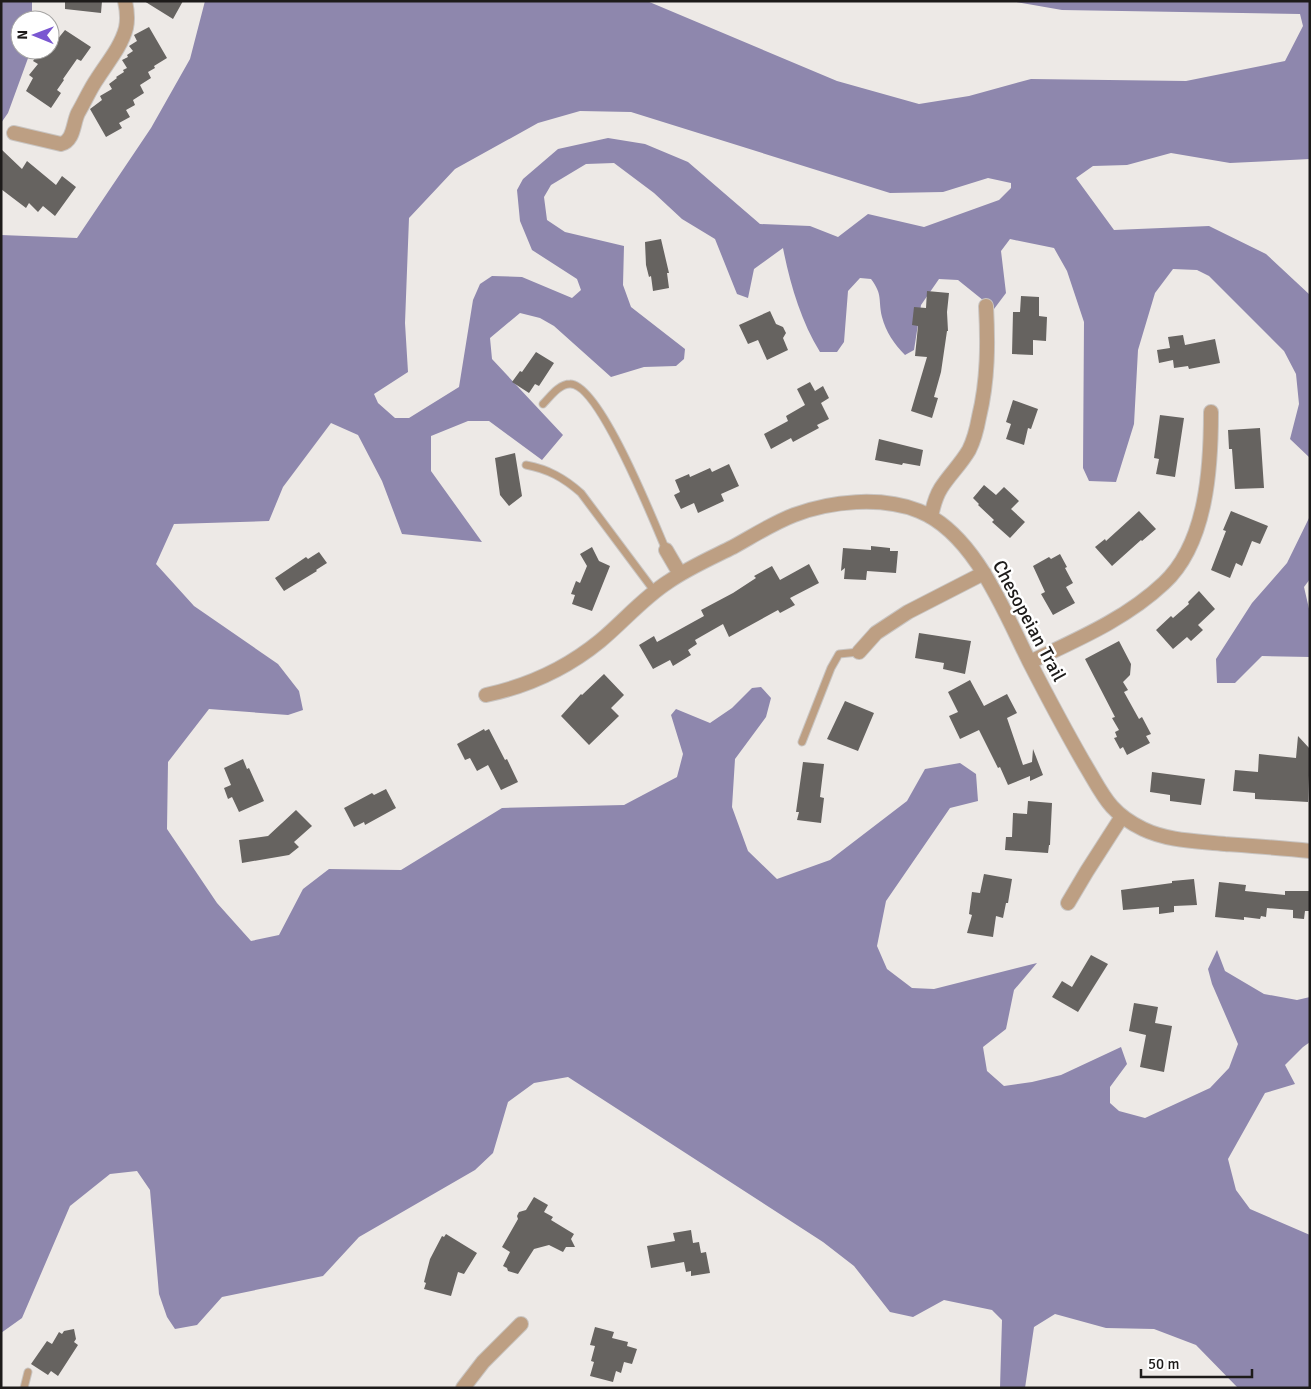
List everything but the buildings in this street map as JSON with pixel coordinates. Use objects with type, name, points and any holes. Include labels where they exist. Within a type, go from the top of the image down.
[{"type":"street","points":[[14,133],[61,144],[70,138],[76,117],[95,81],[120,42],[126,28],[127,13],[125,1]]},
{"type":"street","points":[[931,516],[935,500],[941,488],[961,464],[970,448],[977,429],[986,378],[988,345],[986,306]]},
{"type":"street","points":[[1030,662],[1091,633],[1143,600],[1164,582],[1179,564],[1191,544],[1199,522],[1207,481],[1211,435],[1210,412]]},
{"type":"street","name":"Chesopeian Trail","points":[[486,695],[508,690],[536,680],[569,663],[599,642],[655,592],[680,574],[793,516],[828,505],[858,501],[895,505],[931,516],[946,527],[984,573],[1078,753],[1110,807],[1122,818],[1144,830],[1178,840],[1310,850]]},
{"type":"street","points":[[666,550],[680,574]]},
{"type":"street","points":[[859,652],[876,633],[908,612],[984,573]]},
{"type":"street","points":[[1068,903],[1122,818]]},
{"type":"street","points":[[463,1388],[483,1362],[520,1324]]},
{"type":"lane","points":[[544,404],[562,385],[568,383],[577,384],[583,389],[618,442],[666,550]]},
{"type":"lane","points":[[526,465],[539,467],[556,474],[568,481],[581,493],[655,592]]},
{"type":"lane","points":[[802,742],[831,668],[840,654],[859,652]]},
{"type":"lane","points":[[24,1388],[28,1372]]},
{"type":"shaded area","points":[[1,1],[32,1],[32,10],[10,10],[10,60],[27,60],[8,113],[1,123]]},
{"type":"shaded area","points":[[205,1],[647,1],[837,81],[919,104],[969,96],[1031,79],[1186,81],[1285,61],[1303,26],[1300,14],[1062,10],[1011,1],[1310,1],[1310,159],[1230,163],[1171,153],[1127,165],[1093,166],[1076,178],[1114,230],[1209,226],[1266,254],[1310,295],[1310,458],[1290,439],[1299,404],[1296,374],[1284,351],[1209,276],[1197,270],[1173,269],[1155,293],[1138,350],[1134,424],[1116,482],[1089,481],[1083,468],[1084,322],[1067,271],[1054,248],[1010,239],[1001,251],[1006,293],[994,309],[958,280],[939,279],[921,305],[914,350],[905,355],[888,333],[882,317],[879,293],[875,284],[871,279],[860,278],[848,291],[844,342],[837,352],[820,352],[807,328],[797,302],[783,248],[754,269],[748,298],[737,294],[715,239],[682,219],[654,193],[614,163],[586,164],[551,185],[544,197],[547,220],[565,232],[624,246],[623,285],[631,307],[685,349],[684,359],[676,366],[644,367],[611,377],[554,326],[540,318],[520,313],[490,338],[492,359],[563,435],[542,460],[489,421],[468,421],[431,436],[431,471],[482,542],[402,534],[382,481],[358,435],[331,423],[283,487],[269,521],[174,524],[156,564],[194,606],[278,664],[299,691],[303,710],[288,715],[209,709],[168,762],[167,829],[217,903],[251,941],[279,935],[303,889],[329,869],[401,870],[502,808],[624,805],[677,777],[683,754],[671,715],[676,709],[710,723],[732,708],[752,688],[761,687],[771,698],[766,717],[735,759],[732,807],[748,851],[777,879],[830,860],[907,801],[925,769],[960,763],[976,774],[978,801],[950,808],[886,901],[877,946],[887,969],[912,988],[934,989],[1037,963],[1014,990],[1006,1029],[983,1047],[987,1071],[1004,1086],[1061,1075],[1121,1047],[1127,1064],[1110,1087],[1110,1103],[1119,1111],[1145,1118],[1210,1088],[1229,1068],[1238,1044],[1212,984],[1208,969],[1217,950],[1225,971],[1264,994],[1297,1000],[1310,997],[1310,1042],[1285,1065],[1295,1084],[1265,1093],[1228,1159],[1236,1190],[1250,1209],[1310,1235],[1310,1388],[1238,1388],[1196,1345],[1154,1329],[1106,1328],[1055,1314],[1034,1327],[1025,1388],[1000,1388],[1002,1320],[992,1310],[944,1300],[913,1317],[890,1312],[854,1266],[823,1242],[568,1077],[534,1083],[508,1102],[493,1153],[475,1170],[359,1237],[323,1276],[222,1297],[197,1325],[175,1329],[167,1317],[159,1294],[150,1190],[137,1171],[110,1174],[70,1206],[22,1318],[1,1333],[1,235],[77,238],[151,128],[190,59]],"holes":[[[580,111],[631,112],[890,193],[943,192],[988,178],[1011,183],[1011,188],[999,200],[924,227],[868,214],[838,237],[810,226],[760,224],[688,162],[645,144],[608,138],[558,149],[523,179],[517,190],[520,221],[532,250],[577,279],[581,290],[572,298],[522,277],[492,276],[480,284],[473,300],[459,387],[409,418],[395,418],[378,403],[374,394],[408,372],[405,323],[409,218],[455,169],[538,123]]]},
{"type":"shaded area","points":[[1310,516],[1310,579],[1304,587],[1310,613],[1310,657],[1262,656],[1235,683],[1217,683],[1216,659],[1252,603],[1287,563]]}]
